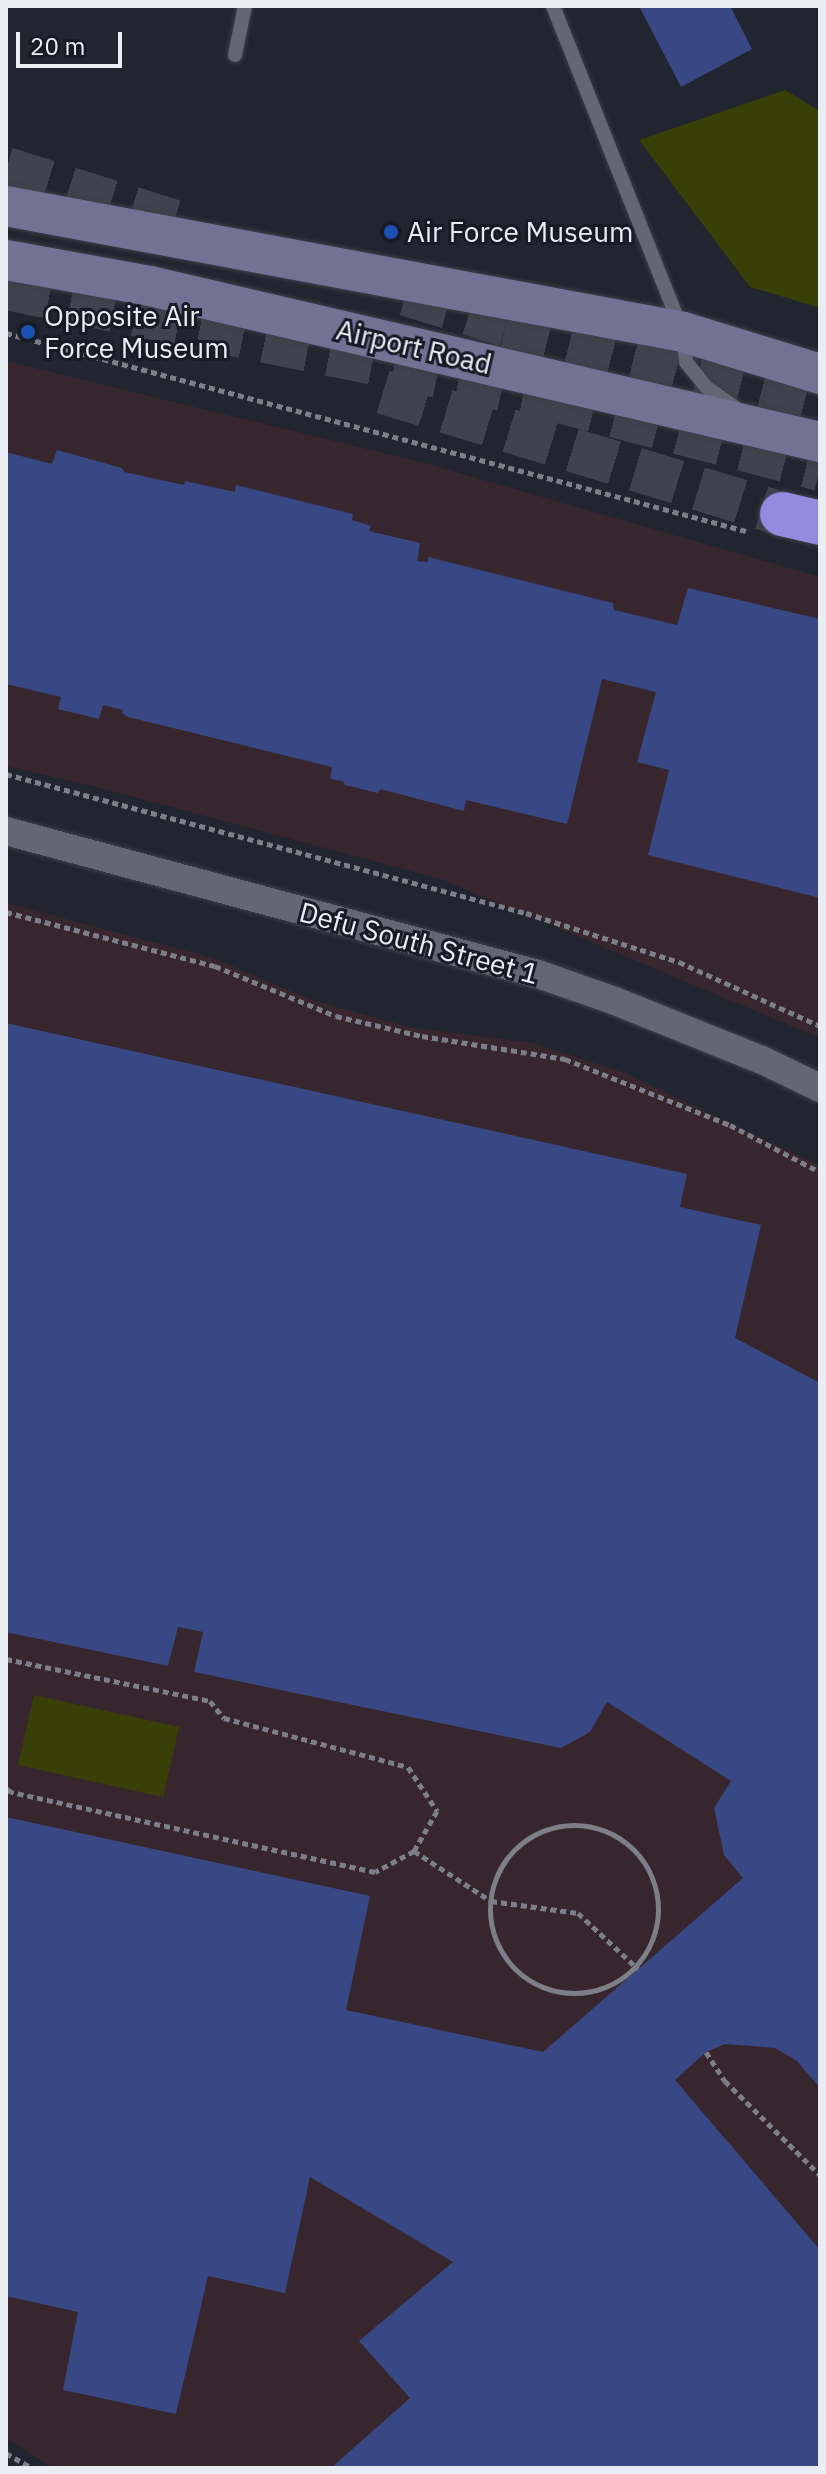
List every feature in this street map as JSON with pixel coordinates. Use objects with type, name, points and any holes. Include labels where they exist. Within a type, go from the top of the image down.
[{"type":"main road","points":[[6,206],[683,332],[820,374]]},
{"type":"main road","points":[[205,243],[223,269],[250,288],[273,314]]},
{"type":"main road","name":"Airport Road","points":[[6,260],[150,286],[820,442]]},
{"type":"street","name":"Defu South Street 1","points":[[6,831],[538,974],[689,1030],[820,1088]]},
{"type":"lane","points":[[235,55],[245,6]]},
{"type":"lane","points":[[553,6],[683,332],[686,362],[706,387],[764,427]]},
{"type":"path","points":[[6,333],[788,524]]},
{"type":"path","points":[[6,774],[526,913],[679,962],[820,1026]]},
{"type":"path","points":[[6,912],[215,966],[336,1016],[422,1036],[565,1059],[730,1125],[820,1172]]},
{"type":"path","points":[[6,1659],[210,1701],[224,1718],[408,1767],[437,1811],[414,1851],[375,1872],[11,1792],[6,1788]]},
{"type":"path","points":[[564,1825],[579,1825],[593,1826],[620,1838],[642,1858],[655,1884],[658,1913],[651,1941],[637,1967],[615,1982],[590,1991],[565,1992],[539,1986],[518,1971],[502,1951],[492,1927],[491,1901],[497,1875],[513,1851],[536,1833],[564,1825]]},
{"type":"path","points":[[414,1851],[491,1901],[578,1913],[637,1967]]},
{"type":"path","points":[[706,2052],[725,2081],[820,2175]]},
{"type":"path","points":[[6,2453],[32,2468]]},
{"type":"shaded area","points":[[6,361],[424,463],[820,577],[820,1038],[441,879],[89,785],[6,766]]},
{"type":"shaded area","points":[[6,903],[213,958],[312,1000],[409,1027],[533,1043],[625,1073],[820,1166],[820,2468],[54,2468],[6,2438]]},
{"type":"green space","points":[[785,90],[820,111],[820,308],[750,287],[639,140]]},
{"type":"green space","points":[[34,1695],[179,1727],[163,1797],[18,1765]]},
{"type":"building","points":[[639,6],[730,6],[752,49],[681,87]]},
{"type":"building","points":[[57,450],[122,468],[124,472],[184,485],[185,481],[235,492],[236,485],[353,514],[352,520],[371,526],[369,531],[420,543],[417,561],[428,562],[428,557],[613,603],[614,610],[677,625],[688,588],[820,619],[820,898],[648,855],[669,770],[637,762],[656,692],[602,679],[567,824],[466,800],[464,811],[380,789],[378,793],[345,785],[343,781],[330,779],[332,767],[128,717],[122,713],[123,710],[103,705],[99,719],[58,709],[61,697],[6,684],[6,452],[52,464]]},
{"type":"building","points":[[6,1023],[687,1174],[680,1207],[761,1225],[735,1338],[820,1383],[820,2088],[797,2061],[775,2048],[725,2044],[706,2052],[675,2080],[820,2250],[820,2468],[331,2468],[410,2398],[359,2341],[453,2262],[310,2177],[285,2293],[208,2276],[176,2414],[63,2390],[78,2312],[6,2296],[6,1817],[370,1896],[346,2010],[543,2052],[743,1878],[724,1855],[714,1808],[731,1781],[607,1702],[590,1732],[561,1748],[194,1672],[203,1632],[178,1627],[168,1666],[6,1632]]},
{"type":"tunnel","points":[[6,169],[191,227]]},
{"type":"tunnel","points":[[6,288],[551,399],[820,469]]},
{"type":"tunnel","points":[[406,294],[506,325],[820,406]]},
{"type":"tunnel","points":[[383,392],[782,514]]},
{"type":"place","name":"Air Force Museum","points":[[391,232]]},
{"type":"place","name":"Opposite Air Force Museum","points":[[28,332]]}]
